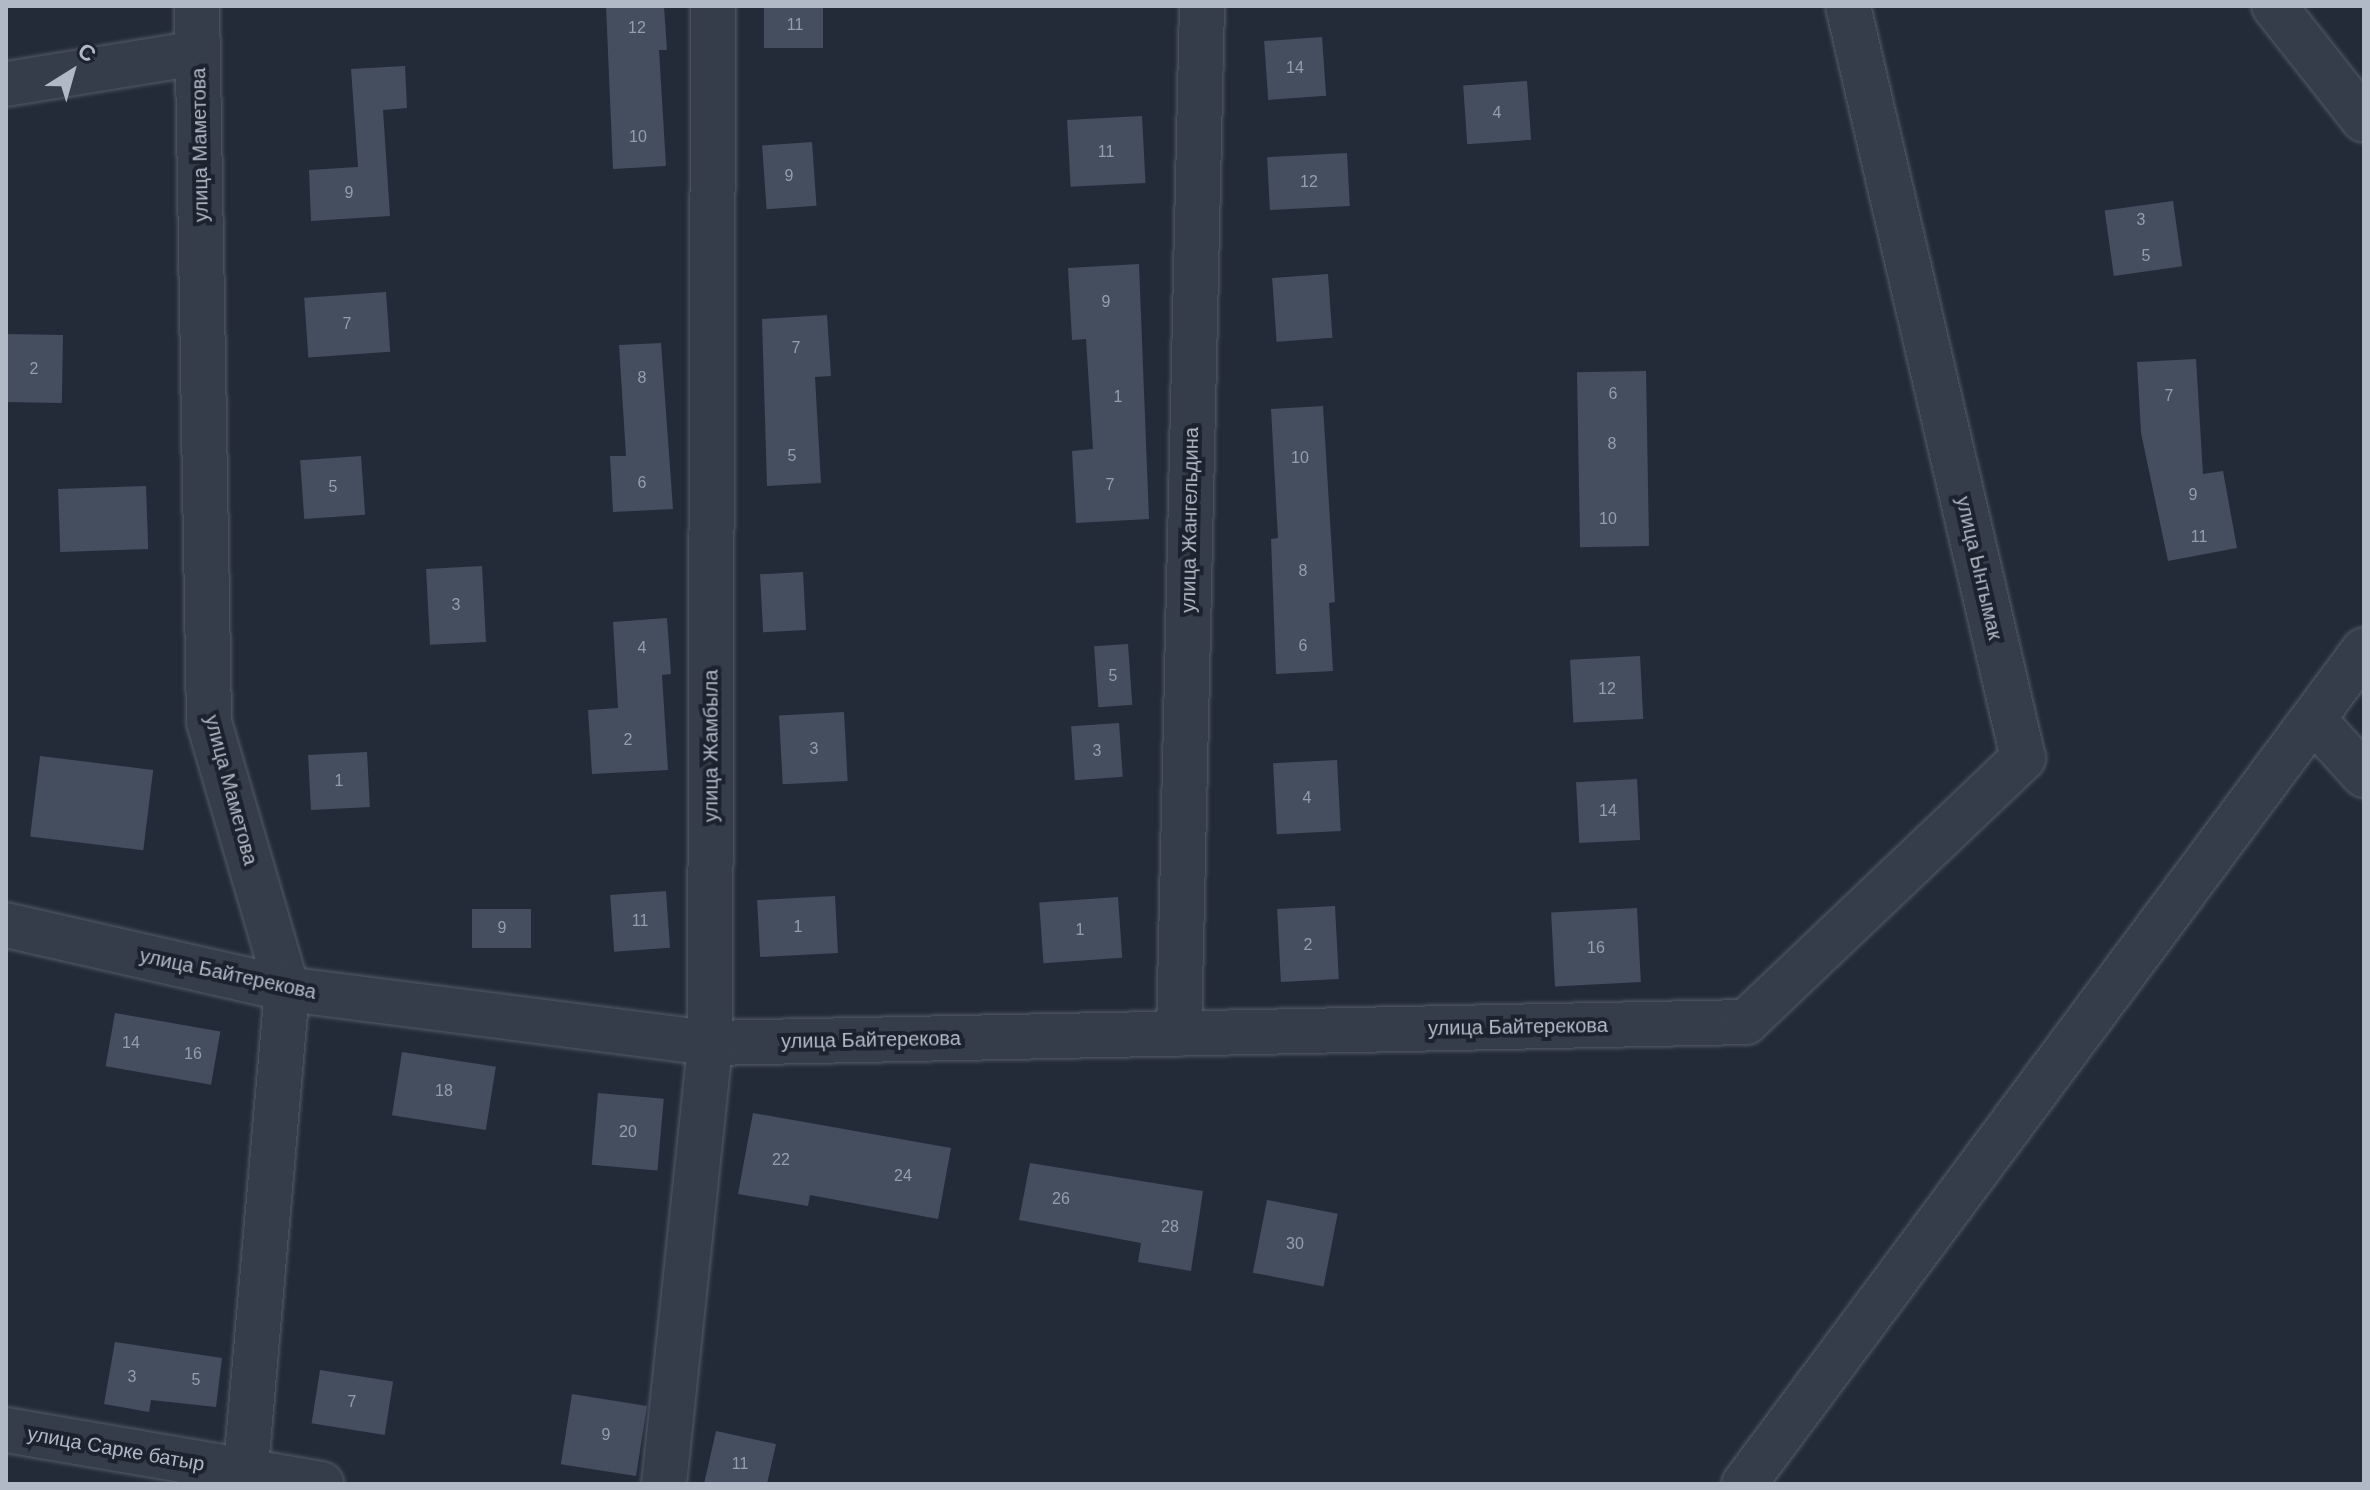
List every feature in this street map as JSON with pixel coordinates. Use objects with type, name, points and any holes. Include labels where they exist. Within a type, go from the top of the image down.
[{"type":"street","name":"улица Маметова","points":[[197,6],[209,722],[287,989],[246,1471]]},
{"type":"street","name":"улица Жамбыла","points":[[664,1484],[710,1043],[713,6]]},
{"type":"street","name":"улица Жангельдина","points":[[1179,1034],[1202,6]]},
{"type":"street","name":"улица Ынтымак","points":[[1746,1022],[2023,758],[1848,6]]},
{"type":"street","points":[[2274,6],[2364,120]]},
{"type":"street","points":[[6,84],[198,53]]},
{"type":"street","points":[[1744,1484],[2364,650]]},
{"type":"street","points":[[2313,719],[2364,775]]},
{"type":"street","name":"улица Байтерекова","points":[[6,925],[287,989],[710,1043],[1746,1022]]},
{"type":"street","name":"улица Сарке батыр","points":[[6,1430],[321,1484]]},
{"type":"building","points":[[606,6],[664,6],[667,50],[659,50],[666,166],[613,169]]},
{"type":"building","points":[[764,6],[823,6],[823,48],[764,48]]},
{"type":"building","points":[[1322,37],[1326,96],[1268,100],[1264,41]]},
{"type":"building","points":[[405,66],[407,108],[383,110],[390,216],[311,221],[309,170],[358,167],[351,69]]},
{"type":"building","points":[[1527,81],[1531,140],[1467,144],[1463,85]]},
{"type":"building","points":[[1142,116],[1146,183],[1071,187],[1067,120]]},
{"type":"building","points":[[812,142],[816,206],[767,209],[762,145]]},
{"type":"building","points":[[1347,153],[1350,206],[1270,210],[1267,157]]},
{"type":"building","points":[[2173,201],[2182,266],[2114,276],[2105,211]]},
{"type":"building","points":[[1139,264],[1149,519],[1076,523],[1072,451],[1093,449],[1086,339],[1072,340],[1068,268]]},
{"type":"building","points":[[1328,274],[1332,338],[1277,342],[1272,278]]},
{"type":"building","points":[[386,292],[390,352],[308,358],[304,298]]},
{"type":"building","points":[[827,315],[831,376],[815,377],[821,483],[767,486],[762,319]]},
{"type":"building","points":[[6,334],[63,335],[62,403],[6,402]]},
{"type":"building","points":[[661,343],[673,509],[613,512],[610,456],[626,456],[619,345]]},
{"type":"building","points":[[2196,359],[2203,474],[2223,471],[2237,548],[2168,561],[2141,433],[2137,362]]},
{"type":"building","points":[[1646,371],[1649,546],[1580,547],[1577,372]]},
{"type":"building","points":[[1323,406],[1335,602],[1329,603],[1333,671],[1276,674],[1271,539],[1278,538],[1271,409]]},
{"type":"building","points":[[361,456],[365,515],[304,519],[300,460]]},
{"type":"building","points":[[146,486],[148,549],[60,552],[58,489]]},
{"type":"building","points":[[482,566],[486,642],[430,645],[426,569]]},
{"type":"building","points":[[803,572],[806,630],[763,632],[760,574]]},
{"type":"building","points":[[667,618],[671,674],[662,675],[668,770],[592,774],[588,710],[618,708],[613,622]]},
{"type":"building","points":[[1128,644],[1132,705],[1098,707],[1094,646]]},
{"type":"building","points":[[1640,656],[1643,719],[1573,723],[1570,660]]},
{"type":"building","points":[[844,712],[848,781],[783,784],[779,715]]},
{"type":"building","points":[[1119,723],[1123,777],[1075,780],[1071,726]]},
{"type":"building","points":[[367,752],[370,807],[311,810],[308,755]]},
{"type":"building","points":[[40,756],[153,770],[143,850],[30,836]]},
{"type":"building","points":[[1337,760],[1341,831],[1277,834],[1273,763]]},
{"type":"building","points":[[1637,779],[1640,840],[1579,843],[1576,782]]},
{"type":"building","points":[[666,891],[670,948],[614,952],[610,895]]},
{"type":"building","points":[[835,896],[838,953],[760,957],[757,900]]},
{"type":"building","points":[[1118,897],[1122,958],[1043,963],[1039,903]]},
{"type":"building","points":[[1335,906],[1339,979],[1281,982],[1277,909]]},
{"type":"building","points":[[1637,908],[1641,982],[1555,986],[1551,913]]},
{"type":"building","points":[[472,909],[531,909],[531,948],[472,948]]},
{"type":"building","points":[[115,1013],[220,1032],[211,1085],[106,1066]]},
{"type":"building","points":[[402,1052],[496,1067],[486,1130],[392,1115]]},
{"type":"building","points":[[598,1093],[664,1099],[657,1170],[592,1165]]},
{"type":"building","points":[[753,1113],[951,1148],[938,1219],[810,1195],[808,1206],[738,1194]]},
{"type":"building","points":[[1030,1163],[1203,1191],[1191,1271],[1138,1262],[1141,1243],[1019,1220]]},
{"type":"building","points":[[1267,1200],[1338,1214],[1324,1286],[1253,1273]]},
{"type":"building","points":[[115,1342],[222,1358],[216,1407],[151,1400],[149,1412],[104,1404]]},
{"type":"building","points":[[320,1370],[393,1382],[385,1435],[312,1423]]},
{"type":"building","points":[[572,1394],[647,1406],[636,1476],[561,1464]]},
{"type":"building","points":[[716,1431],[776,1444],[767,1484],[704,1484]]}]
